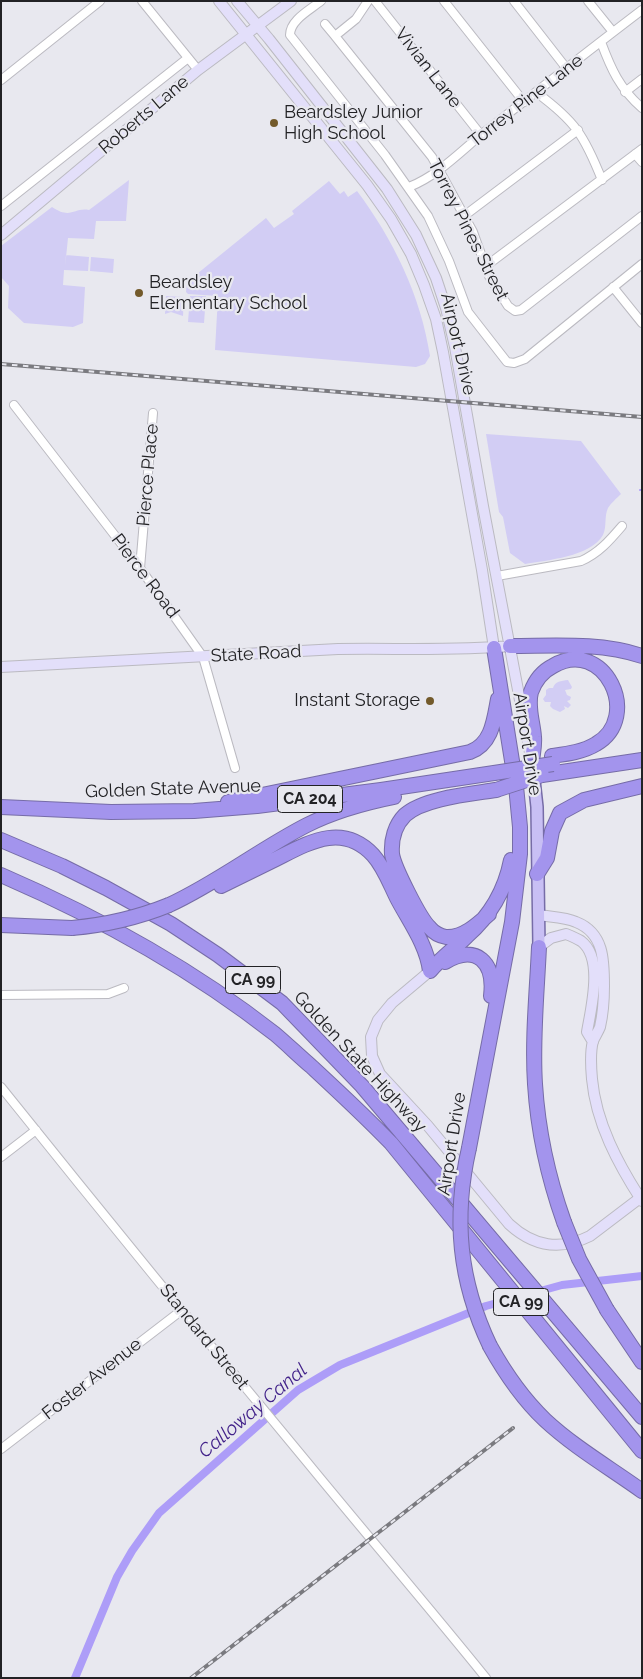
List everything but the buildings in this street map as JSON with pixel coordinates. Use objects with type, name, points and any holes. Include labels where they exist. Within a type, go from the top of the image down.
[{"type":"highway","points":[[510,646],[592,646],[610,648],[642,656]]},
{"type":"highway","name":"Airport Drive","points":[[494,648],[514,769],[520,827],[520,854],[512,922],[461,1194],[462,1252],[470,1294],[478,1318],[490,1346],[514,1384],[546,1421],[642,1491]]},
{"type":"highway","points":[[532,764],[534,739],[530,715],[530,699],[531,692],[538,678],[559,662],[582,660],[596,665],[612,680],[618,692],[619,713],[614,727],[608,736],[596,745],[584,749],[550,767]]},
{"type":"highway","points":[[194,810],[249,796],[477,750],[485,743],[490,734],[500,691]]},
{"type":"highway","name":"Golden State Avenue","points":[[169,906],[203,888],[294,832],[335,813],[378,800],[642,751]]},
{"type":"highway","name":"Golden State Avenue","points":[[550,767],[642,760]]},
{"type":"highway","points":[[489,914],[471,928],[454,936],[441,935],[430,929],[397,870],[392,855],[392,841],[401,820],[413,810],[497,779]]},
{"type":"highway","name":"Golden State Avenue","points":[[1,807],[111,812],[194,810],[256,806],[380,790],[497,779]]},
{"type":"highway","points":[[538,874],[546,858],[552,831],[560,813],[584,800],[642,786]]},
{"type":"highway","points":[[430,971],[489,914],[498,899],[506,882],[512,858],[512,844],[518,815]]},
{"type":"highway","points":[[1,925],[72,928],[104,925],[146,914],[199,896],[315,840],[329,837],[346,839],[360,845],[377,860],[422,945],[430,971]]},
{"type":"highway","name":"Golden State Highway","points":[[1,840],[62,866],[170,924],[218,955],[282,1003],[362,1086],[642,1417]]},
{"type":"highway","name":"Golden State Highway","points":[[1,875],[74,908],[131,938],[225,997],[277,1036],[361,1112],[391,1143],[642,1451]]},
{"type":"highway","name":"Airport Drive","points":[[539,947],[534,1056],[537,1110],[549,1176],[564,1222],[579,1259],[607,1310],[642,1362]]},
{"type":"highway","points":[[430,971],[452,958],[464,954],[476,955],[484,963],[492,981],[485,1060]]},
{"type":"main road","name":"Airport Drive","points":[[219,1],[374,193],[401,235],[420,274],[436,319],[443,352],[494,648]]},
{"type":"main road","name":"Airport Drive","points":[[237,1],[387,189],[413,230],[431,266],[444,299],[453,334],[532,764],[536,794],[539,947]]},
{"type":"main road","name":"Roberts Lane","points":[[1,235],[198,70],[291,1]]},
{"type":"main road","name":"State Road","points":[[1,667],[338,649],[393,648],[432,650],[510,646]]},
{"type":"main road","points":[[430,971],[392,1004],[378,1020],[371,1037],[372,1056],[380,1074],[428,1126],[509,1224],[518,1232],[536,1242],[558,1245],[590,1236],[641,1199],[616,1158],[600,1121],[594,1096],[592,1078],[593,1042],[600,1028],[604,998],[604,963],[600,945],[591,931],[576,922],[539,915]]},
{"type":"main road","points":[[539,947],[551,938],[566,934],[581,941],[587,948],[594,964],[592,1008],[587,1032],[593,1042]]},
{"type":"street","points":[[1,80],[100,1]]},
{"type":"street","points":[[142,1],[198,70]]},
{"type":"street","points":[[321,1],[296,20],[290,30],[290,35],[385,155],[428,216],[438,235],[468,312],[507,362],[514,363],[525,359],[642,264]]},
{"type":"street","points":[[335,36],[356,19],[368,1]]},
{"type":"street","name":"Vivian Lane","points":[[375,1],[481,136]]},
{"type":"street","points":[[444,1],[524,102]]},
{"type":"street","points":[[514,1],[567,69]]},
{"type":"street","points":[[588,1],[613,32]]},
{"type":"street","name":"Torrey Pine Lane","points":[[408,187],[418,184],[439,170],[642,10]]},
{"type":"street","name":"Torrey Pines Street","points":[[325,24],[432,157],[464,216],[490,276],[508,306],[515,311],[521,310],[642,216]]},
{"type":"street","points":[[601,42],[607,58],[625,92],[642,108]]},
{"type":"street","points":[[1,206],[188,58]]},
{"type":"street","points":[[625,92],[642,79]]},
{"type":"street","points":[[537,93],[555,106],[578,130],[588,145],[602,180]]},
{"type":"street","points":[[464,216],[578,130]]},
{"type":"street","points":[[486,266],[639,152],[642,162]]},
{"type":"street","points":[[613,287],[642,323]]},
{"type":"street","name":"Pierce Road","points":[[14,406],[140,568],[203,657],[235,768]]},
{"type":"street","name":"Pierce Place","points":[[140,568],[153,413]]},
{"type":"street","points":[[496,576],[581,561],[592,556],[602,548],[622,526]]},
{"type":"street","points":[[1,994],[108,994],[124,988]]},
{"type":"street","name":"Standard Street","points":[[1,1087],[282,1433],[391,1561],[486,1678]]},
{"type":"street","points":[[1,1157],[36,1130]]},
{"type":"street","name":"Foster Avenue","points":[[1,1449],[182,1310]]},
{"type":"shaded area","points":[[129,180],[126,221],[96,221],[94,239],[68,238],[66,255],[89,257],[88,271],[64,270],[63,285],[85,287],[83,323],[73,327],[24,323],[8,308],[9,286],[1,277],[1,246],[52,207],[64,213],[89,210]]},
{"type":"shaded area","points":[[329,181],[340,194],[344,191],[348,197],[357,191],[394,248],[412,290],[426,334],[430,356],[425,364],[416,367],[215,350],[218,296],[188,294],[186,292],[187,282],[266,218],[274,228],[294,214],[292,211]]},
{"type":"shaded area","points":[[91,257],[114,259],[113,273],[90,271]]},
{"type":"shaded area","points":[[166,296],[184,297],[183,316],[171,312],[165,314]]},
{"type":"shaded area","points":[[190,296],[206,296],[204,323],[188,322]]},
{"type":"shaded area","points":[[486,434],[581,441],[621,494],[608,508],[604,532],[597,542],[578,553],[525,564],[510,553],[503,517],[499,512]]},
{"type":"shaded area","points":[[568,680],[572,687],[565,690],[567,695],[571,697],[567,701],[571,705],[568,708],[564,706],[565,709],[560,712],[550,706],[551,702],[545,702],[543,699],[546,695],[546,690],[553,688],[559,682]]},
{"type":"waterway","name":"Calloway Canal","points":[[75,1678],[117,1577],[132,1551],[159,1513],[298,1390],[340,1365],[486,1306],[562,1285],[642,1276]]},
{"type":"railway","points":[[1,364],[642,417]]},
{"type":"railway","points":[[191,1678],[513,1428]]},
{"type":"place","name":"Beardsley Junior High School","points":[[274,123]]},
{"type":"place","name":"Beardsley Elementary School","points":[[139,293]]},
{"type":"place","name":"Instant Storage","points":[[430,701]]}]
